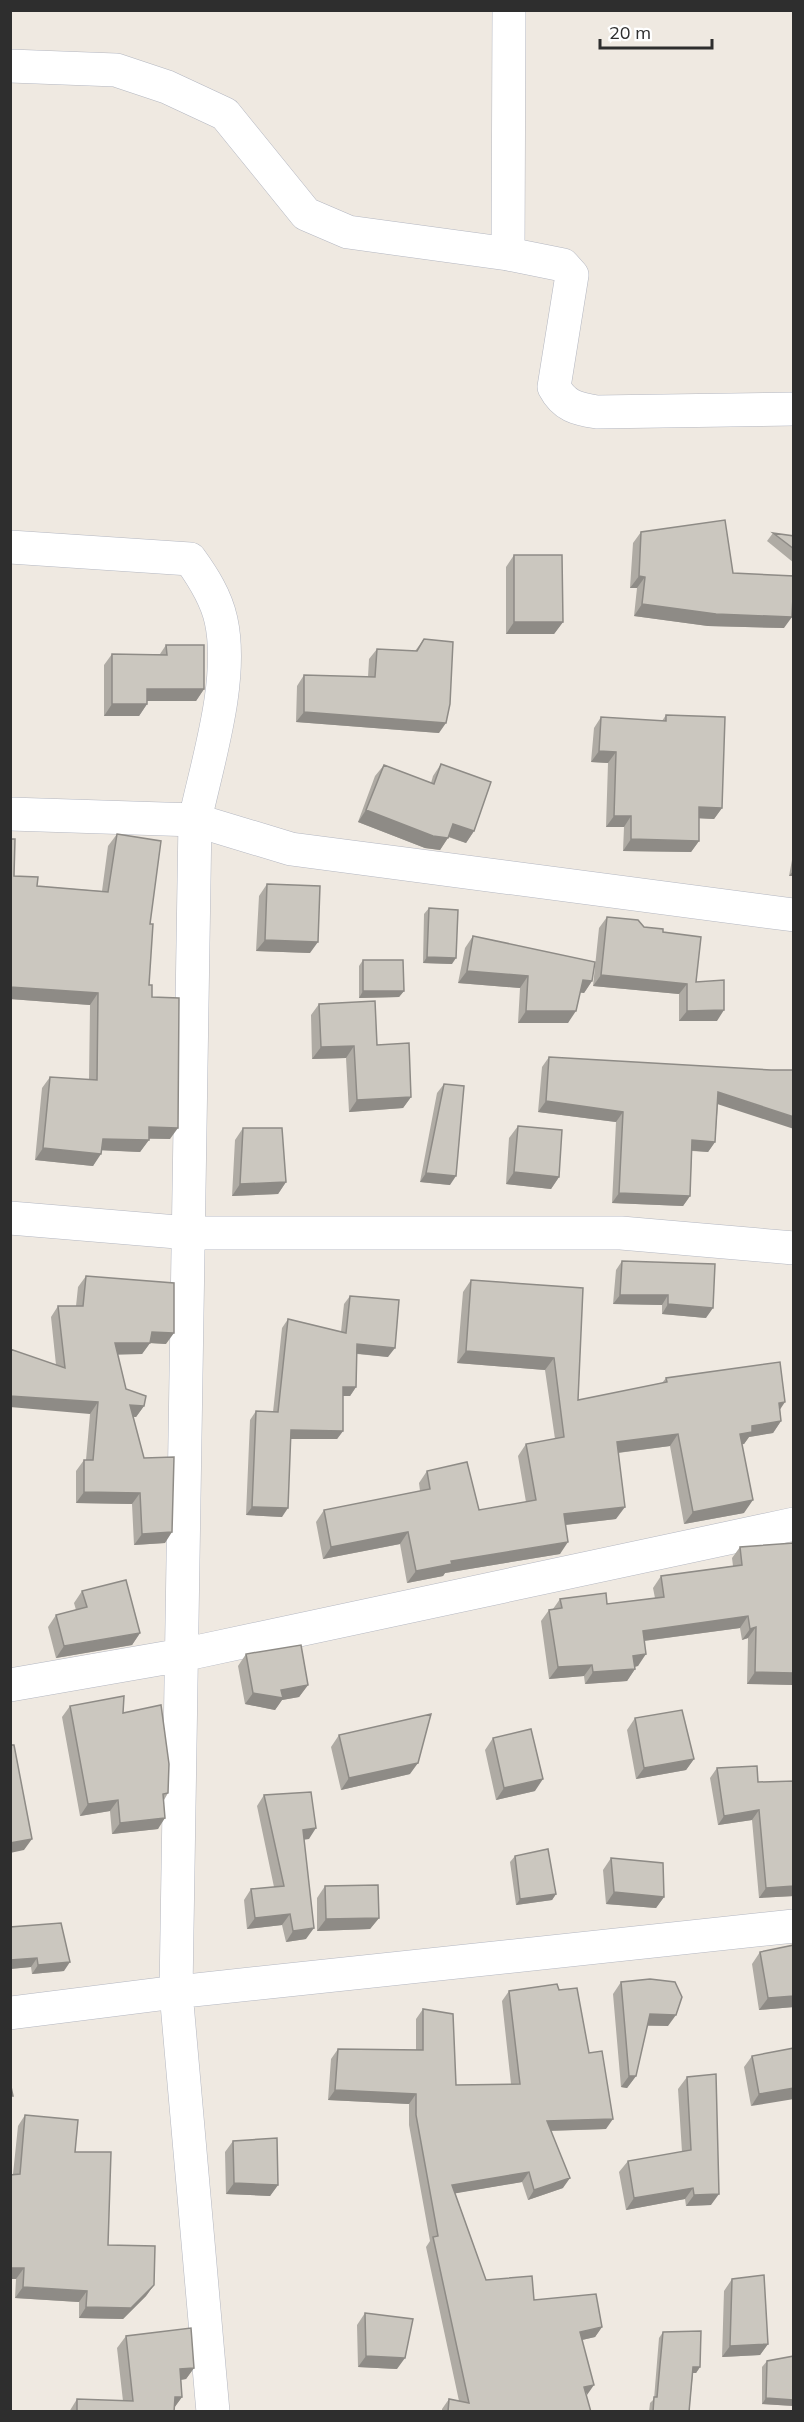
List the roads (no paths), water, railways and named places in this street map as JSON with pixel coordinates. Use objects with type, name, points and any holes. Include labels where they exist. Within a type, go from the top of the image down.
[{"type":"street","points":[[508,254],[509,10]]},
{"type":"street","points":[[10,66],[116,70],[167,87],[225,114],[306,214],[348,232],[508,254],[563,265],[572,275],[554,387],[560,399],[574,408],[597,412],[794,409]]},
{"type":"street","points":[[10,547],[190,559],[207,584],[221,620],[224,681],[195,819],[176,1992],[213,2412]]},
{"type":"street","points":[[10,814],[195,819],[291,849],[794,915]]},
{"type":"street","points":[[10,1218],[189,1233],[621,1233],[794,1248]]},
{"type":"street","points":[[10,1685],[182,1655],[794,1524]]},
{"type":"street","points":[[10,2013],[176,1992],[794,1926]]}]
